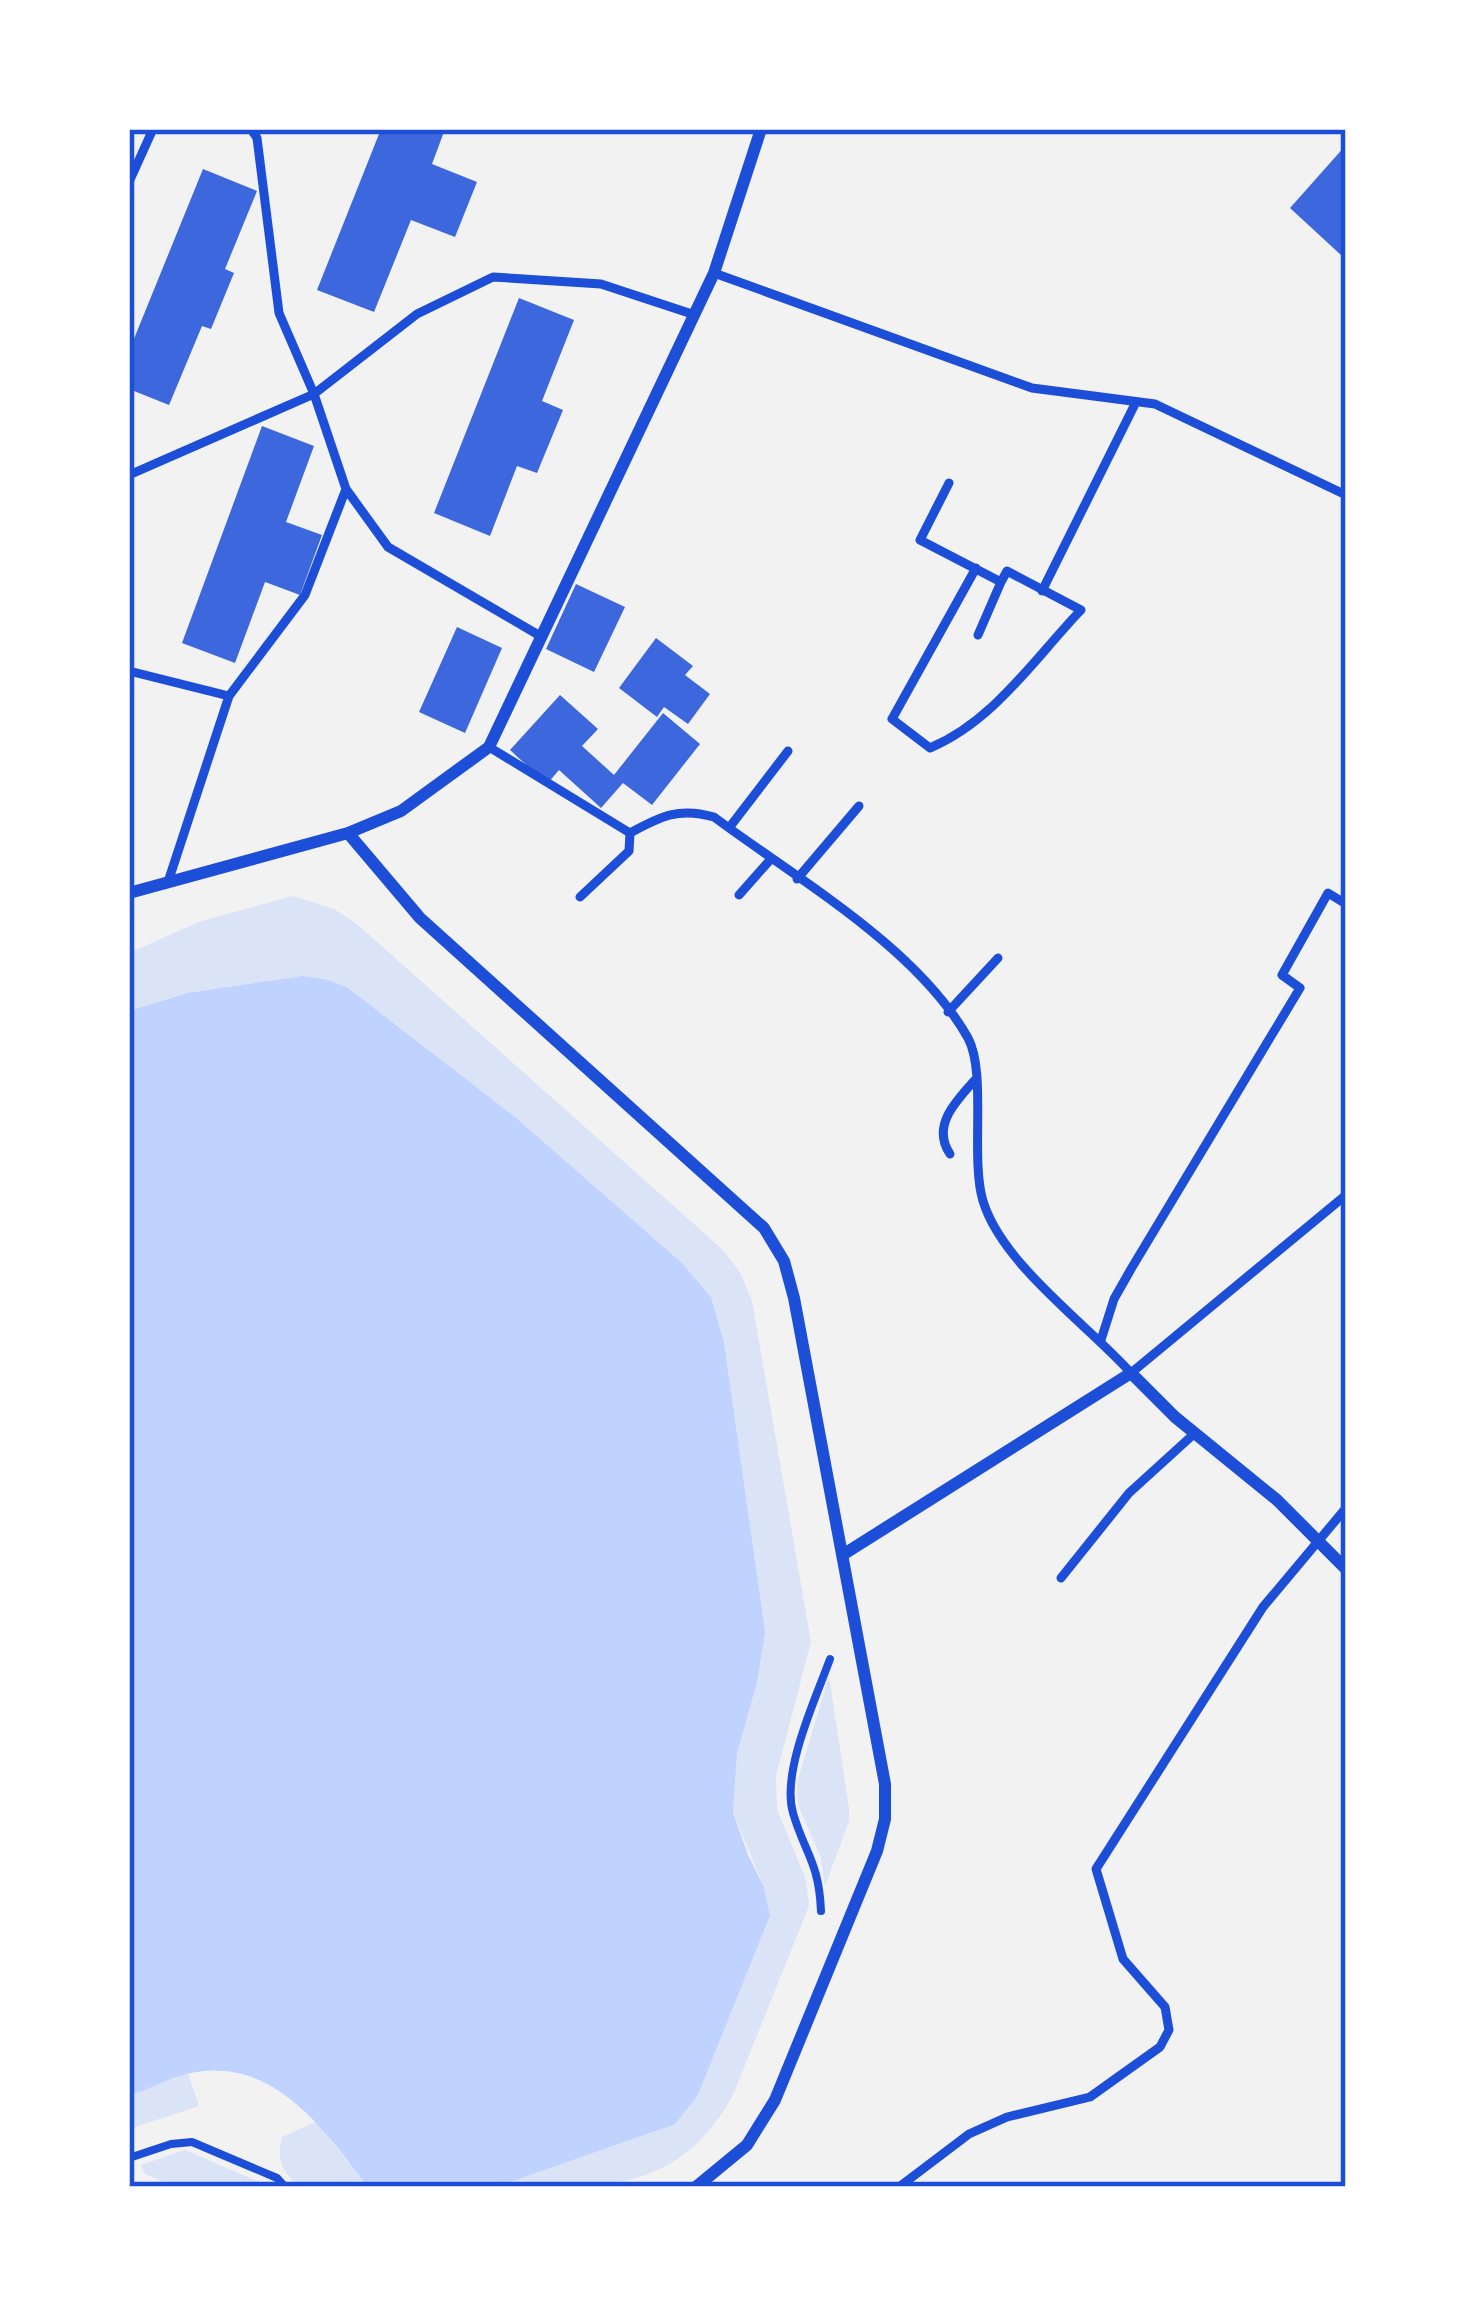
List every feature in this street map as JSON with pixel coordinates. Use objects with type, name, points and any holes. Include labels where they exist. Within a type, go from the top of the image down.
[{"type":"street","points":[[129,893],[348,833],[400,812],[489,748],[714,274],[761,129]]},
{"type":"street","points":[[348,833],[419,919],[764,1228],[784,1261],[794,1298],[885,1784],[885,1820],[877,1851],[775,2100],[747,2145],[696,2187]]},
{"type":"street","points":[[844,1554],[1131,1373],[1277,1501],[1346,1569]]},
{"type":"lane","points":[[129,182],[153,129]]},
{"type":"lane","points":[[250,129],[256,138],[279,313],[314,394],[346,489],[388,548],[542,637]]},
{"type":"lane","points":[[714,274],[1032,388],[1155,404],[1346,495]]},
{"type":"lane","points":[[129,475],[314,394],[418,314],[493,277],[601,284],[695,315]]},
{"type":"lane","points":[[1042,591],[1136,402]]},
{"type":"lane","points":[[949,483],[920,540],[1000,582]]},
{"type":"lane","points":[[168,882],[229,696],[305,595],[346,489]]},
{"type":"lane","points":[[976,568],[892,719],[930,748],[984,715],[1081,610],[1006,571],[978,634]]},
{"type":"lane","points":[[129,671],[229,696]]},
{"type":"lane","points":[[489,748],[630,833]]},
{"type":"lane","points":[[729,828],[788,751]]},
{"type":"lane","points":[[797,879],[859,806]]},
{"type":"lane","points":[[630,833],[667,812],[690,810],[714,817],[892,948],[970,1041],[979,1179],[992,1225],[1026,1267],[1131,1373],[1346,1195]]},
{"type":"lane","points":[[580,897],[629,851],[630,833]]},
{"type":"lane","points":[[739,896],[770,860]]},
{"type":"lane","points":[[1101,1340],[1122,1284],[1300,988],[1282,975],[1328,893],[1346,904]]},
{"type":"lane","points":[[948,1012],[998,958]]},
{"type":"lane","points":[[950,1154],[942,1143],[942,1128],[956,1100],[974,1080]]},
{"type":"lane","points":[[1061,1578],[1129,1492],[1195,1433]]},
{"type":"lane","points":[[899,2187],[969,2134],[1007,2116],[1090,2098],[1160,2047],[1169,2030],[1165,2007],[1123,1959],[1096,1869],[1263,1607],[1346,1508]]},
{"type":"lane","points":[[1315,1542],[1346,1556]]},
{"type":"path","points":[[821,1911],[815,1861],[790,1794],[830,1659]]},
{"type":"path","points":[[129,2158],[192,2142],[250,2165],[285,2187]]},
{"type":"shaded area","points":[[293,896],[334,909],[357,924],[722,1249],[740,1272],[752,1301],[811,1642],[776,1776],[777,1809],[806,1880],[809,1906],[733,2095],[711,2129],[686,2153],[630,2180],[566,2187],[493,2187],[698,2095],[770,1917],[764,1887],[733,1812],[737,1754],[757,1682],[711,1297],[682,1263],[514,1116],[348,988],[302,976],[187,993],[129,1011],[129,953],[201,921]]},
{"type":"shaded area","points":[[829,1676],[849,1821],[825,1886],[821,1858],[798,1805],[797,1782]]},
{"type":"shaded area","points":[[188,2073],[199,2106],[129,2129],[129,2095]]},
{"type":"shaded area","points":[[316,2122],[368,2187],[298,2187],[288,2175],[280,2159],[282,2137]]},
{"type":"shaded area","points":[[185,2150],[271,2187],[175,2187],[145,2174],[141,2165]]},
{"type":"water","points":[[302,976],[348,988],[514,1116],[682,1263],[711,1297],[724,1343],[765,1632],[737,1754],[733,1812],[764,1887],[770,1916],[698,2095],[675,2124],[496,2187],[368,2187],[315,2121],[272,2087],[247,2076],[221,2071],[191,2073],[129,2095],[129,1011],[187,993]]},
{"type":"building","points":[[381,129],[445,129],[432,164],[477,182],[455,237],[411,220],[374,312],[317,290]]},
{"type":"building","points":[[1346,145],[1346,251],[1342,256],[1290,208]]},
{"type":"building","points":[[203,169],[257,191],[225,269],[234,273],[211,329],[202,326],[169,405],[129,389],[129,351]]},
{"type":"building","points":[[519,298],[574,320],[542,401],[563,410],[537,473],[517,466],[490,536],[434,513]]},
{"type":"building","points":[[262,426],[314,446],[286,522],[322,535],[300,595],[265,582],[235,663],[182,643]]},
{"type":"building","points":[[576,584],[625,607],[594,672],[546,649]]},
{"type":"building","points":[[457,627],[502,648],[465,733],[419,712]]},
{"type":"building","points":[[656,638],[693,666],[685,675],[710,694],[688,724],[664,707],[657,717],[619,688]]},
{"type":"building","points":[[560,695],[598,729],[582,746],[614,775],[663,713],[700,744],[652,805],[623,783],[601,808],[559,770],[547,784],[510,750]]}]
